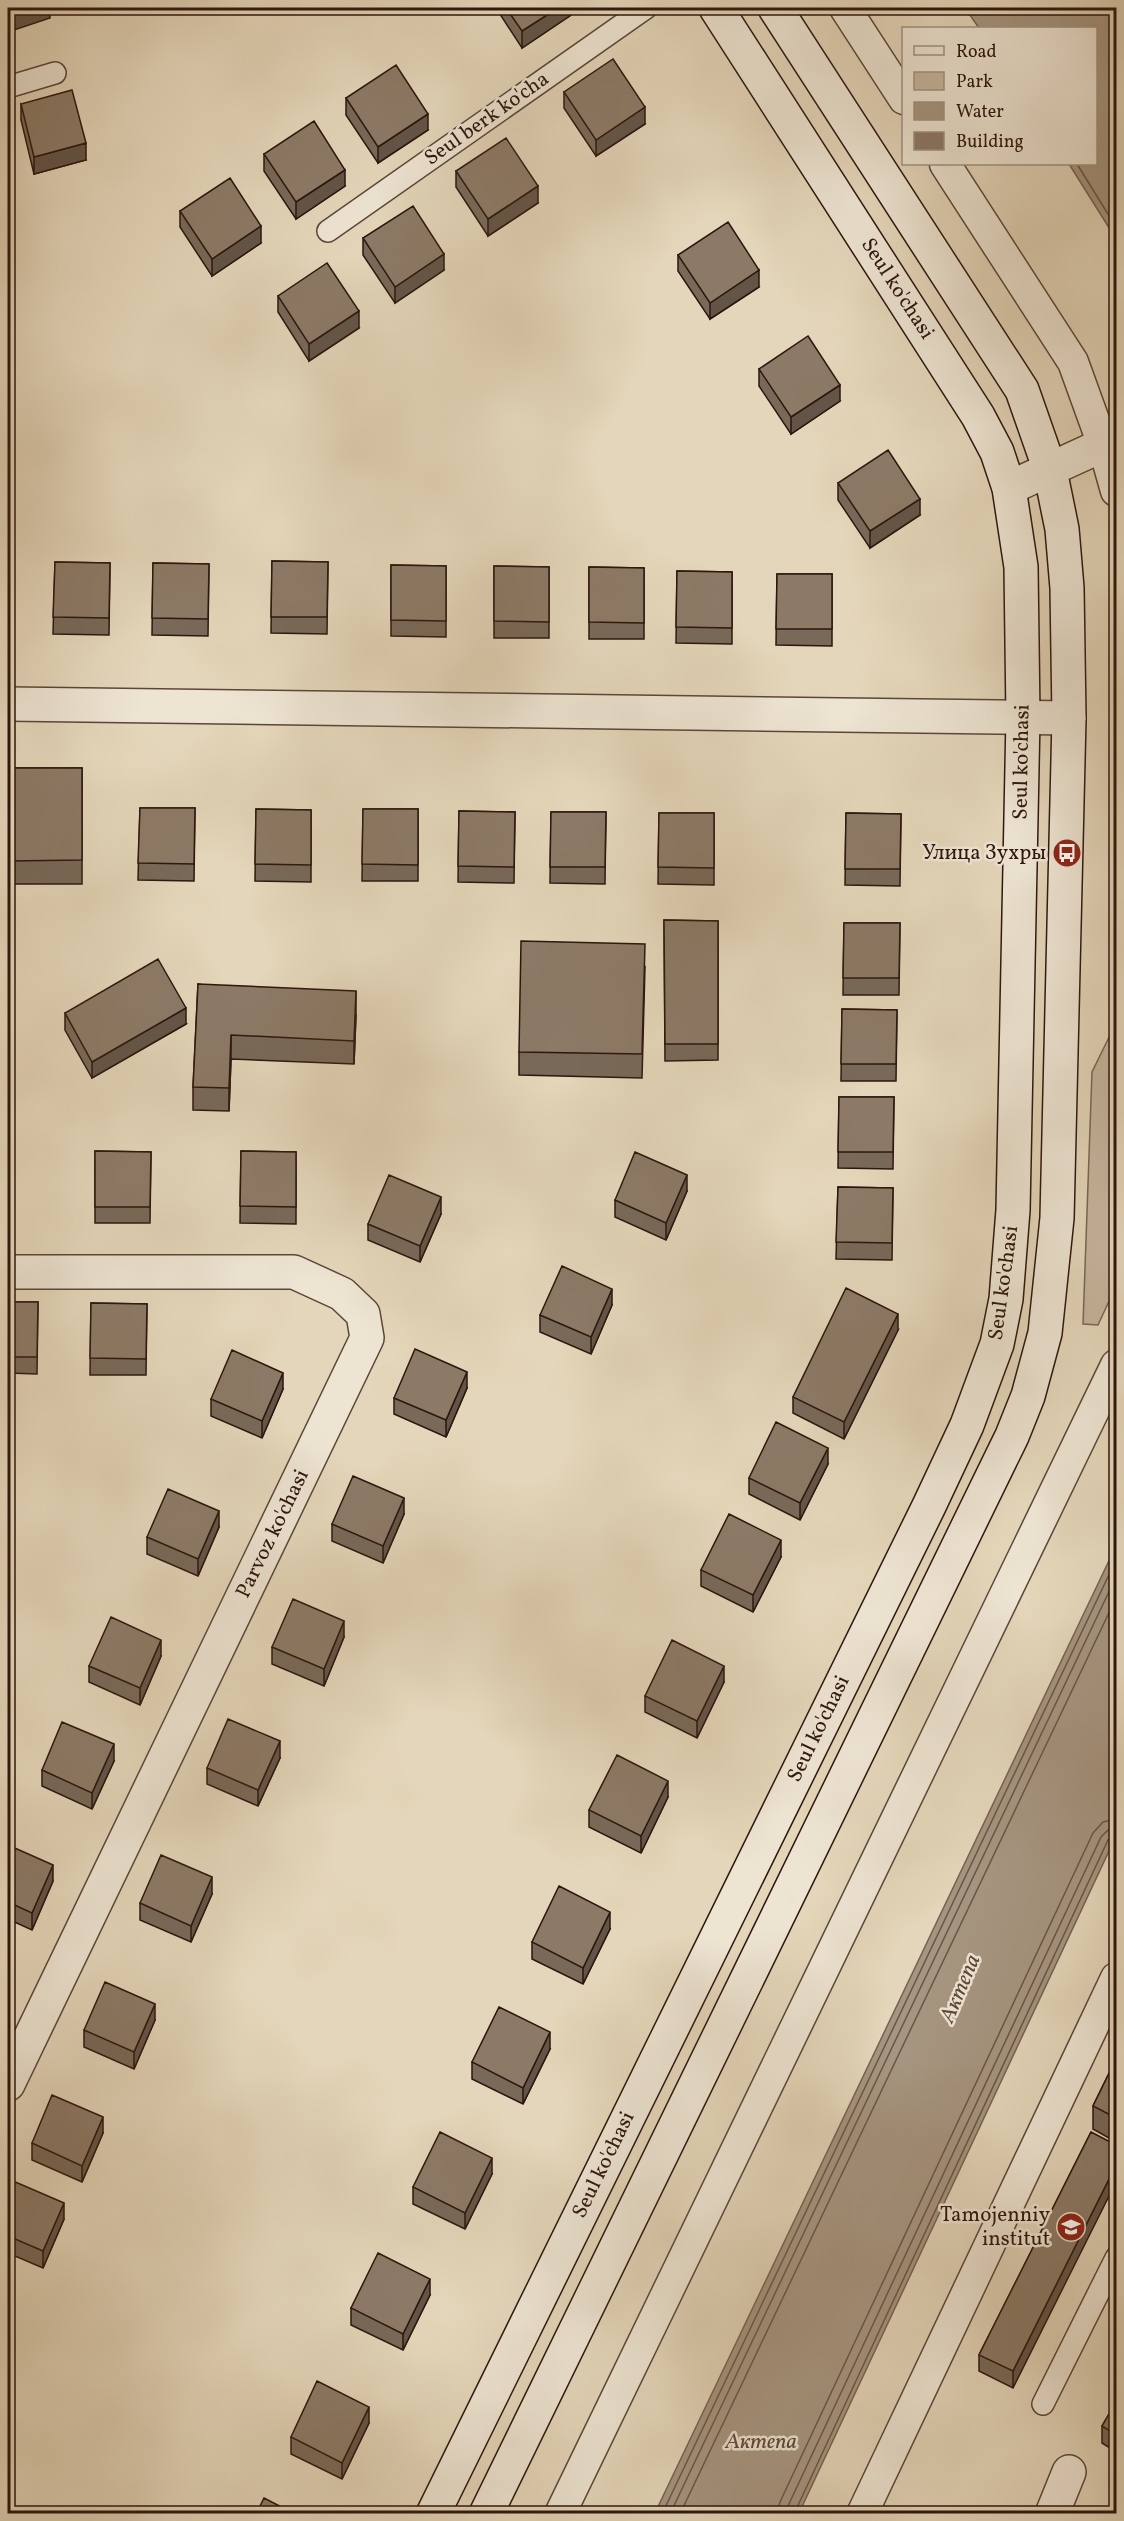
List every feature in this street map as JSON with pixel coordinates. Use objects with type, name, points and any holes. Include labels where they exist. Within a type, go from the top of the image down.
[{"type":"main road","name":"Seul ko'chasi","points":[[433,2514],[929,1506],[967,1425],[991,1364],[1006,1299],[1013,1210],[1023,718],[1021,567],[1009,488],[997,452],[978,416],[716,8]]},
{"type":"main road","points":[[486,2514],[974,1517],[1028,1396],[1049,1310],[1057,1218],[1069,718],[1065,558],[1050,470],[1032,412],[1016,381],[775,8]]},
{"type":"main road","points":[[1009,488],[1110,442]]},
{"type":"main road","points":[[8,704],[1069,718]]},
{"type":"main road","name":"Parvoz ko'chasi","points":[[8,1272],[294,1272],[342,1294],[363,1314],[367,1338],[8,2084]]},
{"type":"main road","points":[[1052,2514],[1070,2472]]},
{"type":"street","points":[[845,8],[902,97]]},
{"type":"street","points":[[946,165],[1073,362],[1110,442],[1116,491]]},
{"type":"street","points":[[560,2514],[1116,1365]]},
{"type":"street","points":[[862,2514],[1116,1978]]},
{"type":"lane","name":"Seul berk ko'cha","points":[[328,231],[646,8]]},
{"type":"lane","points":[[8,87],[55,73]]},
{"type":"lane","points":[[1044,2404],[1116,2258]]},
{"type":"green space","points":[[1116,1023],[1116,1286],[1098,1325],[1083,1324],[1092,1072]]},
{"type":"water","points":[[965,8],[1116,8],[1116,239],[1070,165],[1097,165],[1097,27],[978,27]]},
{"type":"water","name":"Актепа","points":[[1116,1546],[1116,1836],[799,2513],[655,2513]]},
{"type":"building","points":[[8,8],[32,8],[8,16]]},
{"type":"building","points":[[506,8],[558,8],[522,31]]},
{"type":"building","points":[[613,59],[645,107],[596,140],[564,92]]},
{"type":"building","points":[[396,65],[428,114],[378,147],[346,98]]},
{"type":"building","points":[[72,90],[86,143],[34,157],[21,104]]},
{"type":"building","points":[[314,121],[345,170],[296,202],[264,154]]},
{"type":"building","points":[[506,138],[538,186],[488,219],[456,171]]},
{"type":"building","points":[[230,178],[261,226],[212,259],[180,211]]},
{"type":"building","points":[[413,206],[444,254],[395,287],[363,238]]},
{"type":"building","points":[[728,222],[759,270],[710,303],[678,255]]},
{"type":"building","points":[[327,263],[359,311],[309,344],[278,296]]},
{"type":"building","points":[[808,336],[840,385],[791,417],[759,369]]},
{"type":"building","points":[[888,450],[920,499],[870,531],[838,483]]},
{"type":"building","points":[[272,561],[328,562],[327,617],[271,617]]},
{"type":"building","points":[[55,562],[110,563],[109,618],[53,617]]},
{"type":"building","points":[[153,563],[209,564],[208,619],[152,618]]},
{"type":"building","points":[[391,565],[446,566],[446,621],[391,620]]},
{"type":"building","points":[[494,566],[549,567],[549,622],[494,621]]},
{"type":"building","points":[[589,567],[644,568],[644,623],[589,622]]},
{"type":"building","points":[[677,571],[732,572],[732,628],[676,627]]},
{"type":"building","points":[[777,574],[832,574],[832,629],[776,629]]},
{"type":"building","points":[[8,768],[82,768],[82,860],[8,861]]},
{"type":"building","points":[[140,808],[195,808],[194,864],[138,863]]},
{"type":"building","points":[[256,809],[311,810],[311,865],[255,864]]},
{"type":"building","points":[[363,809],[418,809],[418,865],[362,864]]},
{"type":"building","points":[[459,811],[515,812],[514,867],[458,866]]},
{"type":"building","points":[[551,812],[606,812],[605,867],[550,867]]},
{"type":"building","points":[[659,813],[714,813],[714,868],[658,867]]},
{"type":"building","points":[[846,813],[901,814],[900,869],[845,869]]},
{"type":"building","points":[[664,920],[718,921],[718,1044],[665,1044]]},
{"type":"building","points":[[844,923],[900,923],[899,978],[843,978]]},
{"type":"building","points":[[521,941],[645,944],[642,1054],[519,1052]]},
{"type":"building","points":[[158,959],[186,1008],[92,1062],[65,1013]]},
{"type":"building","points":[[198,984],[356,991],[354,1041],[231,1035],[229,1088],[193,1087]]},
{"type":"building","points":[[842,1009],[897,1010],[896,1064],[841,1064]]},
{"type":"building","points":[[839,1097],[894,1097],[893,1152],[838,1152]]},
{"type":"building","points":[[95,1151],[151,1152],[150,1207],[95,1207]]},
{"type":"building","points":[[241,1151],[296,1152],[296,1207],[240,1206]]},
{"type":"building","points":[[635,1152],[687,1175],[666,1223],[615,1200]]},
{"type":"building","points":[[389,1175],[441,1197],[420,1246],[368,1224]]},
{"type":"building","points":[[838,1187],[893,1188],[892,1243],[836,1242]]},
{"type":"building","points":[[562,1266],[612,1289],[591,1337],[540,1315]]},
{"type":"building","points":[[846,1288],[898,1314],[844,1422],[793,1397]]},
{"type":"building","points":[[8,1302],[38,1302],[37,1357],[8,1357]]},
{"type":"building","points":[[91,1303],[147,1304],[146,1359],[90,1358]]},
{"type":"building","points":[[415,1349],[467,1372],[446,1420],[394,1398]]},
{"type":"building","points":[[232,1350],[283,1373],[262,1421],[211,1399]]},
{"type":"building","points":[[776,1422],[828,1448],[800,1503],[749,1478]]},
{"type":"building","points":[[353,1476],[404,1498],[383,1546],[332,1524]]},
{"type":"building","points":[[168,1489],[219,1511],[198,1559],[147,1537]]},
{"type":"building","points":[[729,1514],[781,1540],[753,1595],[701,1570]]},
{"type":"building","points":[[293,1599],[344,1621],[324,1669],[272,1647]]},
{"type":"building","points":[[111,1617],[161,1640],[140,1688],[89,1666]]},
{"type":"building","points":[[672,1640],[724,1666],[697,1721],[645,1696]]},
{"type":"building","points":[[228,1719],[280,1741],[258,1790],[207,1768]]},
{"type":"building","points":[[62,1722],[114,1744],[92,1793],[42,1770]]},
{"type":"building","points":[[617,1755],[668,1781],[641,1836],[589,1810]]},
{"type":"building","points":[[8,1845],[53,1865],[32,1913],[8,1902]]},
{"type":"building","points":[[161,1855],[212,1877],[191,1926],[140,1903]]},
{"type":"building","points":[[559,1886],[610,1912],[583,1968],[532,1942]]},
{"type":"building","points":[[105,1982],[155,2004],[134,2052],[84,2030]]},
{"type":"building","points":[[499,2007],[550,2032],[523,2088],[472,2062]]},
{"type":"building","points":[[1116,2059],[1116,2118],[1093,2106]]},
{"type":"building","points":[[52,2095],[103,2117],[82,2166],[32,2143]]},
{"type":"building","points":[[440,2132],[492,2158],[465,2213],[413,2187]]},
{"type":"building","points":[[1091,2132],[1116,2145],[1116,2165],[1013,2371],[979,2355]]},
{"type":"building","points":[[13,2181],[64,2203],[43,2251],[8,2236],[8,2193]]},
{"type":"building","points":[[378,2253],[430,2279],[403,2334],[351,2308]]},
{"type":"building","points":[[317,2381],[369,2407],[342,2463],[291,2437]]},
{"type":"building","points":[[1116,2402],[1116,2435],[1102,2426]]},
{"type":"building","points":[[264,2498],[295,2514],[256,2514]]},
{"type":"place","name":"Улица Зухры","points":[[1067,853]]},
{"type":"place","name":"Tamojenniy institut","points":[[1071,2227]]}]
